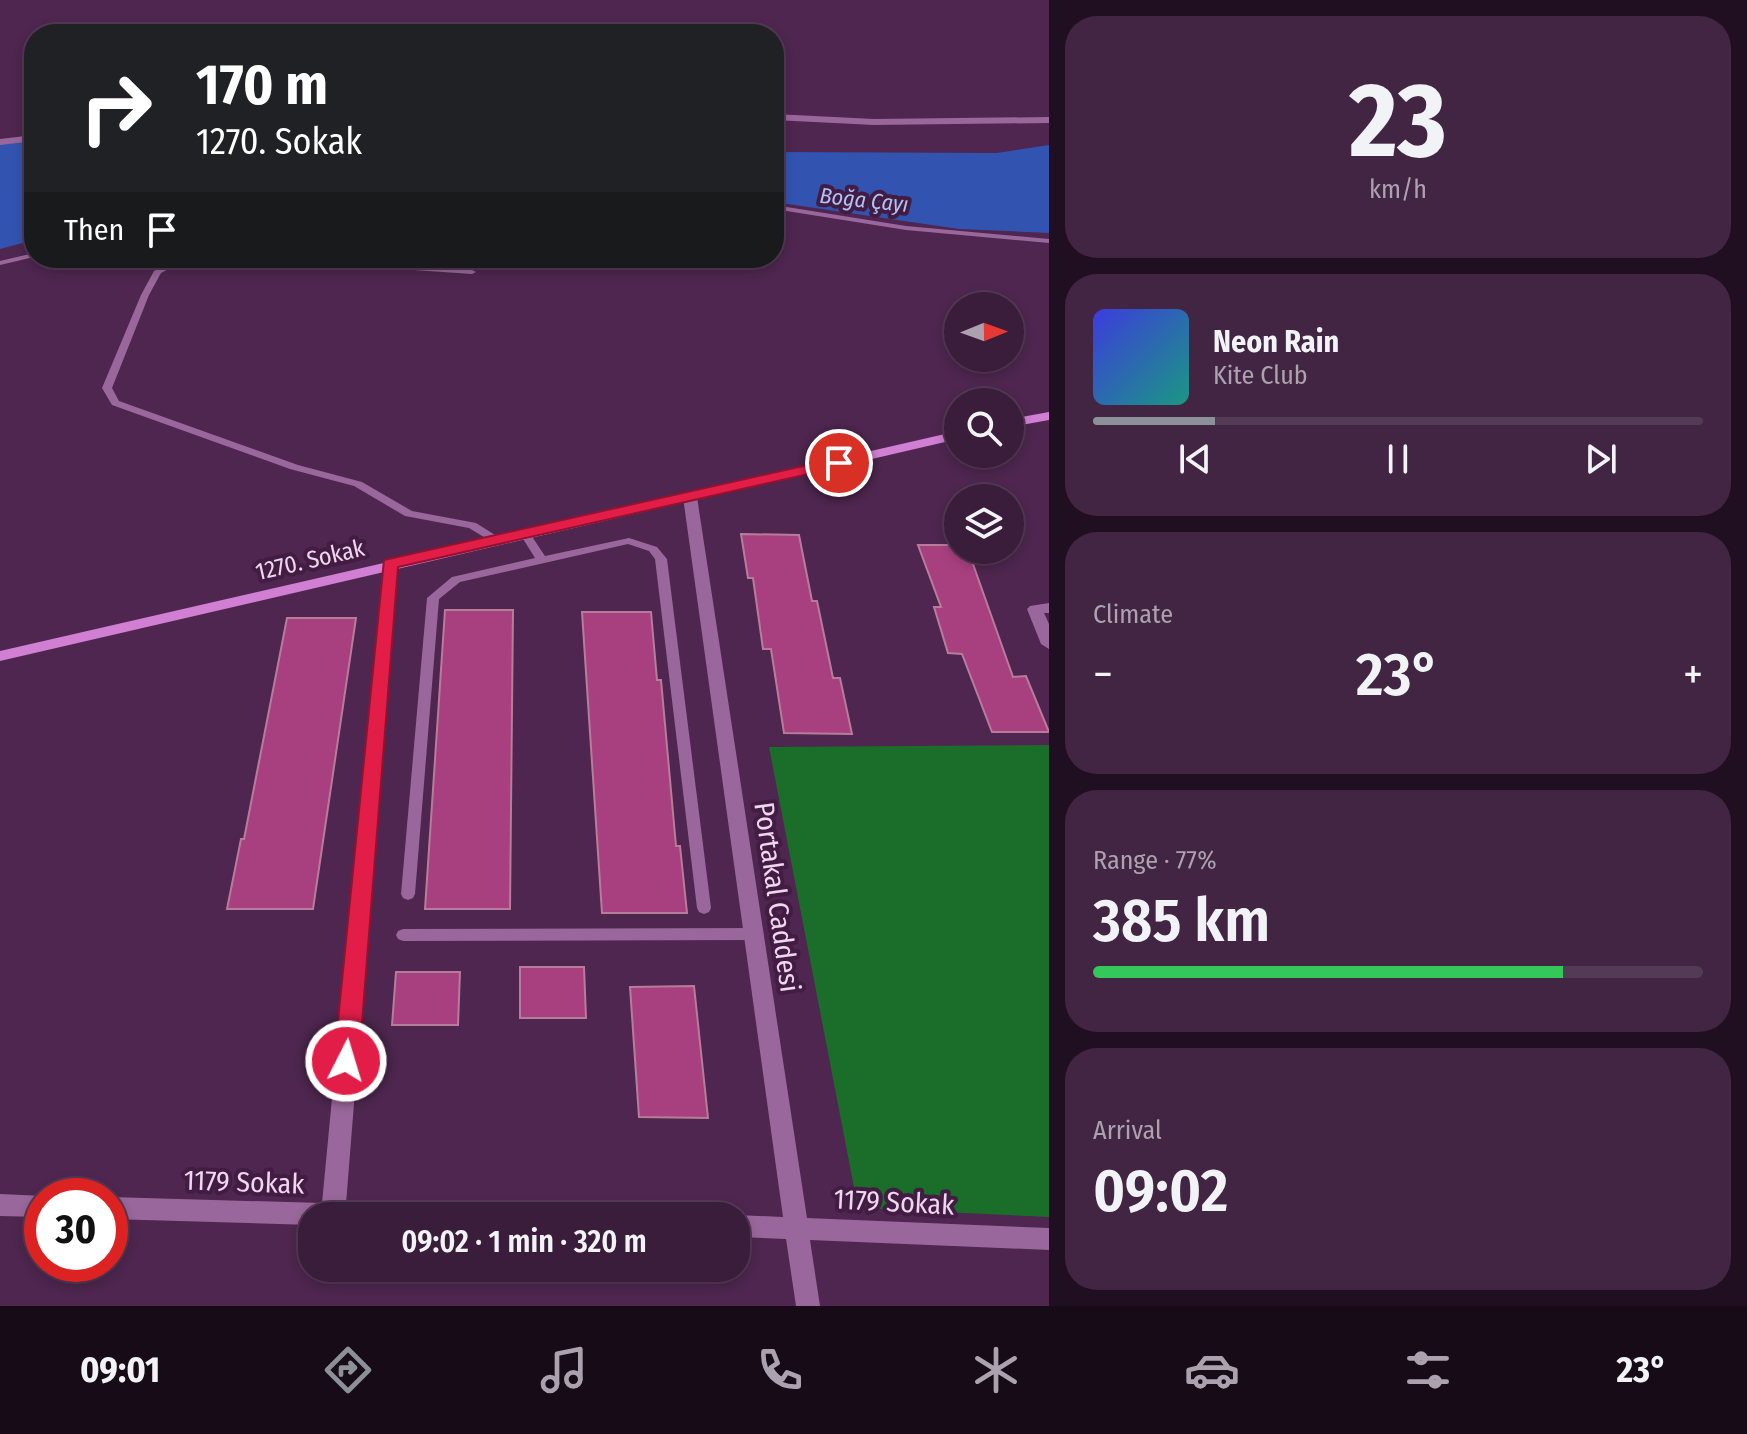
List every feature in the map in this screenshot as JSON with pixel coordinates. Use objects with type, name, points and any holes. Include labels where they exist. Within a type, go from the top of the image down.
[{"type":"street","points":[[784,118],[874,122],[1049,120]]},
{"type":"street","points":[[0,142],[24,139]]},
{"type":"street","points":[[1024,420],[1049,416]]},
{"type":"street","name":"1270. Sokak","points":[[0,656],[944,438]]},
{"type":"street","name":"Portakal Caddesi","points":[[690,497],[808,1306]]},
{"type":"street","points":[[334,1202],[390,564]]},
{"type":"street","points":[[1049,608],[1035,609],[1049,644]]},
{"type":"street","points":[[0,1205],[24,1206]]},
{"type":"street","name":"1179 Sokak","points":[[128,1209],[298,1214]]},
{"type":"street","name":"1179 Sokak","points":[[750,1226],[1049,1239]]},
{"type":"lane","points":[[784,209],[906,228],[1049,241]]},
{"type":"lane","points":[[0,263],[24,257]]},
{"type":"lane","points":[[162,268],[145,295],[107,388],[115,403],[294,467],[358,484],[409,514],[472,525],[496,540]]},
{"type":"lane","points":[[414,268],[472,272]]},
{"type":"lane","points":[[525,534],[542,561]]},
{"type":"lane","points":[[408,894],[433,598],[456,579],[629,541],[646,545],[661,559],[704,908]]},
{"type":"lane","points":[[403,935],[754,934]]},
{"type":"green space","points":[[1049,745],[1049,1217],[858,1208],[769,747]]},
{"type":"water","points":[[24,141],[24,243],[0,249],[0,143]]},
{"type":"water","name":"Boğa Çayı","points":[[1049,145],[1049,233],[959,229],[784,203],[784,152],[997,153]]},
{"type":"building","points":[[741,534],[799,535],[812,601],[817,601],[833,678],[840,678],[852,734],[784,733],[771,649],[763,649],[753,578],[748,578]]},
{"type":"building","points":[[918,545],[944,545],[944,564],[973,564],[1013,677],[1026,676],[1049,732],[992,732],[962,654],[948,653],[934,607],[941,607]]},
{"type":"building","points":[[445,610],[513,610],[510,909],[425,909]]},
{"type":"building","points":[[582,612],[651,612],[657,680],[661,680],[676,846],[680,846],[687,913],[602,913]]},
{"type":"building","points":[[287,618],[356,618],[313,909],[227,909],[241,839],[244,839]]},
{"type":"building","points":[[520,967],[584,967],[586,1018],[520,1018]]},
{"type":"building","points":[[396,972],[460,972],[458,1025],[392,1025]]},
{"type":"building","points":[[694,986],[708,1118],[639,1117],[630,987]]},
{"type":"route","points":[[346,1061],[390,564],[839,463]]}]
